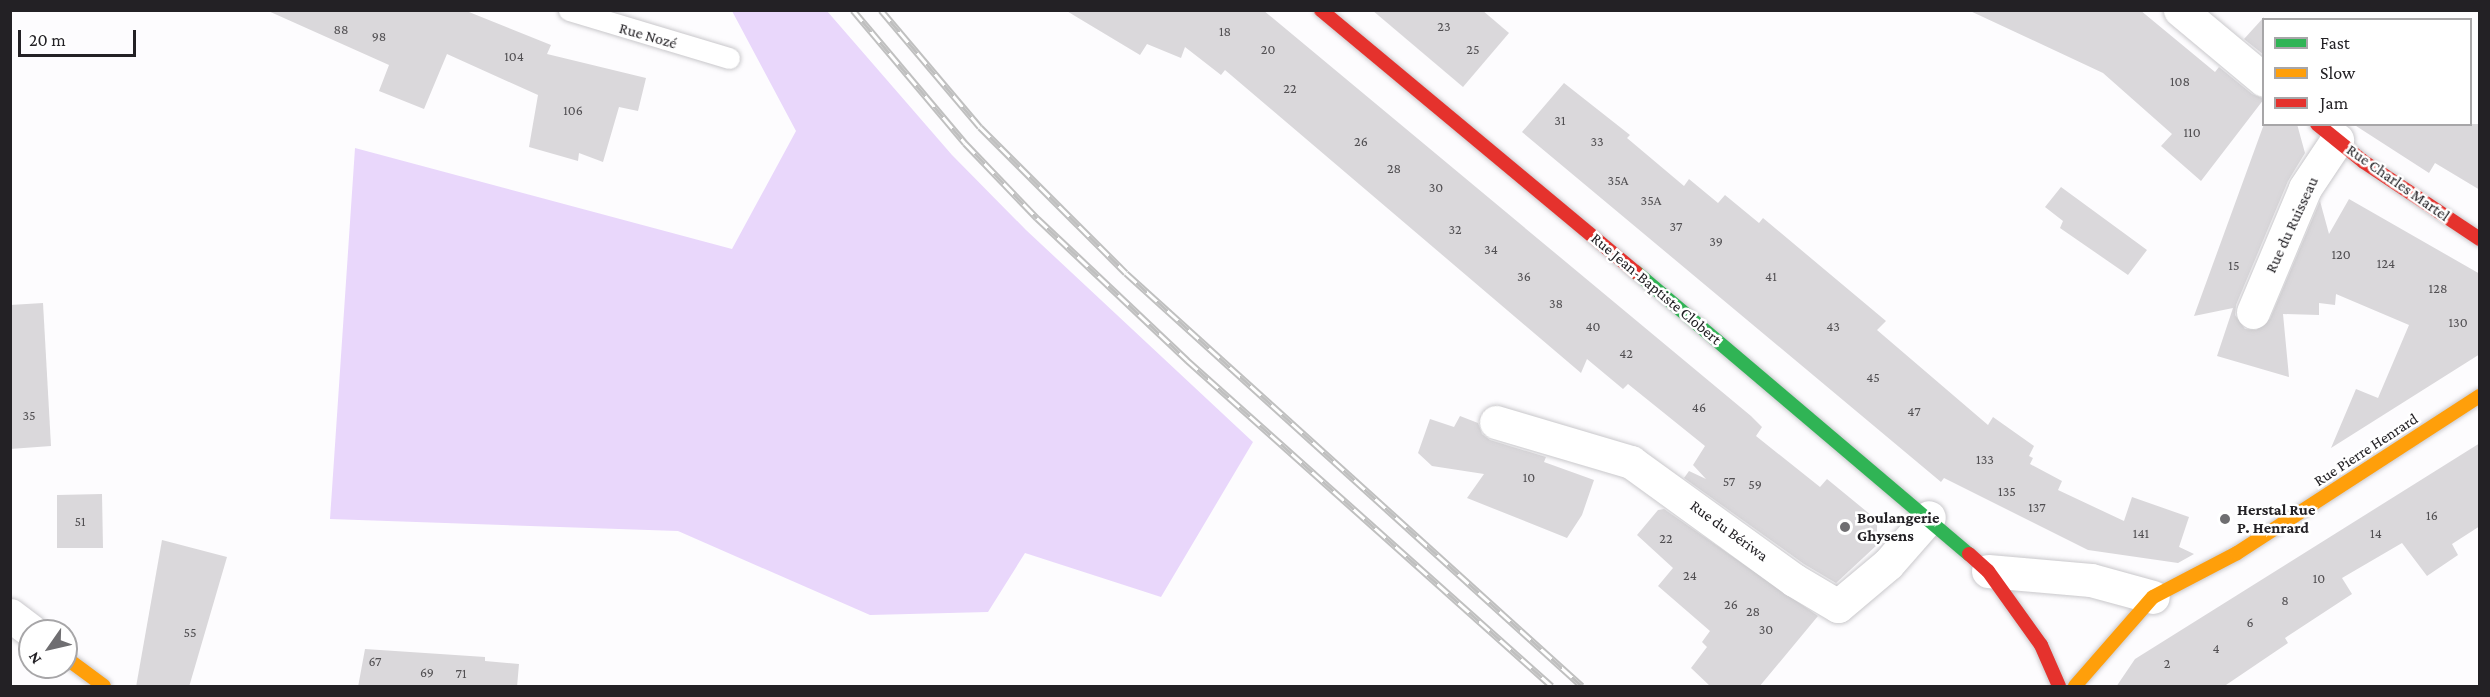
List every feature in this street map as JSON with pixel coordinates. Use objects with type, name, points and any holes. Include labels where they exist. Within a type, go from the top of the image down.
[{"type":"street","name":"Rue Jean-Baptiste Clobert","points":[[1321,10],[1929,517],[1988,571],[2041,645],[2059,687]]},
{"type":"street","points":[[2180,10],[2262,78]]},
{"type":"street","name":"Rue Charles Martel","points":[[2327,132],[2480,239]]},
{"type":"street","name":"Rue du Ruisseau","points":[[2253,312],[2327,132]]},
{"type":"street","name":"Rue Pierre Henrard","points":[[2075,687],[2153,597],[2237,553],[2480,396]]},
{"type":"street","name":"Rue du Bériwa","points":[[1496,422],[1631,462],[1794,580],[1838,606],[1888,564],[1929,517]]},
{"type":"street","points":[[1988,571],[2091,580],[2153,597]]},
{"type":"street","points":[[78,667],[104,687]]},
{"type":"lane","name":"Rue Nozé","points":[[569,10],[729,58]]},
{"type":"shaded area","points":[[732,11],[827,11],[952,155],[1026,230],[1253,442],[1161,597],[1025,553],[988,612],[870,615],[678,531],[330,519],[355,148],[732,249],[796,131]]},
{"type":"building","points":[[266,10],[464,10],[551,45],[547,54],[646,78],[638,111],[619,107],[603,162],[579,153],[578,161],[529,147],[538,95],[447,54],[424,109],[379,91],[389,65]]},
{"type":"building","points":[[1065,10],[1263,10],[1751,416],[1762,427],[1756,436],[1820,487],[1827,479],[1877,520],[1877,545],[1836,583],[1804,564],[1684,478],[1689,471],[1706,479],[1693,465],[1705,446],[1628,384],[1623,389],[1587,359],[1581,373],[1225,70],[1221,75],[1185,47],[1181,58],[1147,44],[1140,55]]},
{"type":"building","points":[[1372,10],[1482,10],[1509,33],[1463,87]]},
{"type":"building","points":[[1968,10],[2140,10],[2215,72],[2219,67],[2252,94],[2262,98],[2262,102],[2201,181],[2161,146],[2172,134],[2103,73]]},
{"type":"building","points":[[2262,19],[2262,53],[2244,39]]},
{"type":"building","points":[[1564,83],[1630,135],[1627,138],[1684,186],[1689,179],[1718,203],[1725,195],[1759,223],[1763,218],[1886,321],[1877,330],[1988,425],[1993,417],[2034,446],[2029,456],[2033,458],[2030,464],[2062,481],[2058,490],[2124,521],[2132,497],[2189,517],[2179,547],[2194,554],[2178,563],[2088,550],[1944,478],[1941,482],[1522,132]]},
{"type":"building","points":[[2472,124],[2480,124],[2480,190],[2435,163],[2429,173],[2356,126],[2472,126]]},
{"type":"building","points":[[2263,126],[2298,126],[2305,153],[2288,181],[2236,305],[2235,315],[2245,329],[2256,330],[2270,319],[2320,201],[2329,234],[2349,199],[2480,274],[2480,354],[2331,448],[2356,389],[2378,398],[2409,325],[2336,294],[2335,305],[2319,303],[2319,315],[2283,314],[2289,377],[2217,356],[2233,308],[2194,316]]},
{"type":"building","points":[[2061,187],[2147,250],[2128,275],[2060,228],[2063,221],[2045,207]]},
{"type":"building","points":[[43,303],[51,446],[10,449],[10,305]]},
{"type":"building","points":[[1460,416],[1478,423],[1482,434],[1490,440],[1546,457],[1544,462],[1594,480],[1582,515],[1567,538],[1467,498],[1484,474],[1432,466],[1418,453],[1430,419],[1454,427]]},
{"type":"building","points":[[2480,443],[2480,526],[2452,544],[2458,555],[2427,576],[2402,543],[2342,578],[2352,594],[2285,638],[2288,643],[2223,687],[2116,687],[2135,659]]},
{"type":"building","points":[[102,494],[103,548],[57,548],[57,495]]},
{"type":"building","points":[[1664,509],[1818,616],[1759,687],[1711,687],[1691,668],[1707,647],[1702,642],[1710,631],[1658,586],[1673,568],[1637,535],[1658,510]]},
{"type":"building","points":[[162,540],[227,557],[189,687],[136,687]]},
{"type":"building","points":[[365,649],[485,657],[485,661],[519,664],[517,687],[358,687]]},
{"type":"railway","points":[[853,10],[965,143],[1037,218],[1187,360],[1552,686]]},
{"type":"railway","points":[[881,10],[980,127],[1126,273],[1582,686]]},
{"type":"traffic: fast","points":[[1636,272],[1969,554]]},
{"type":"traffic: slow","points":[[2075,686],[2153,597],[2237,553],[2480,396]]},
{"type":"traffic: slow","points":[[78,667],[104,686]]},
{"type":"traffic: jam","points":[[1321,10],[1636,272]]},
{"type":"traffic: jam","points":[[2319,126],[2364,162],[2480,239]]},
{"type":"traffic: jam","points":[[1969,554],[1988,571],[2041,645],[2059,686]]},
{"type":"place","name":"Herstal Rue P. Henrard","points":[[2225,519]]},
{"type":"place","name":"Boulangerie Ghysens","points":[[1845,527]]}]
